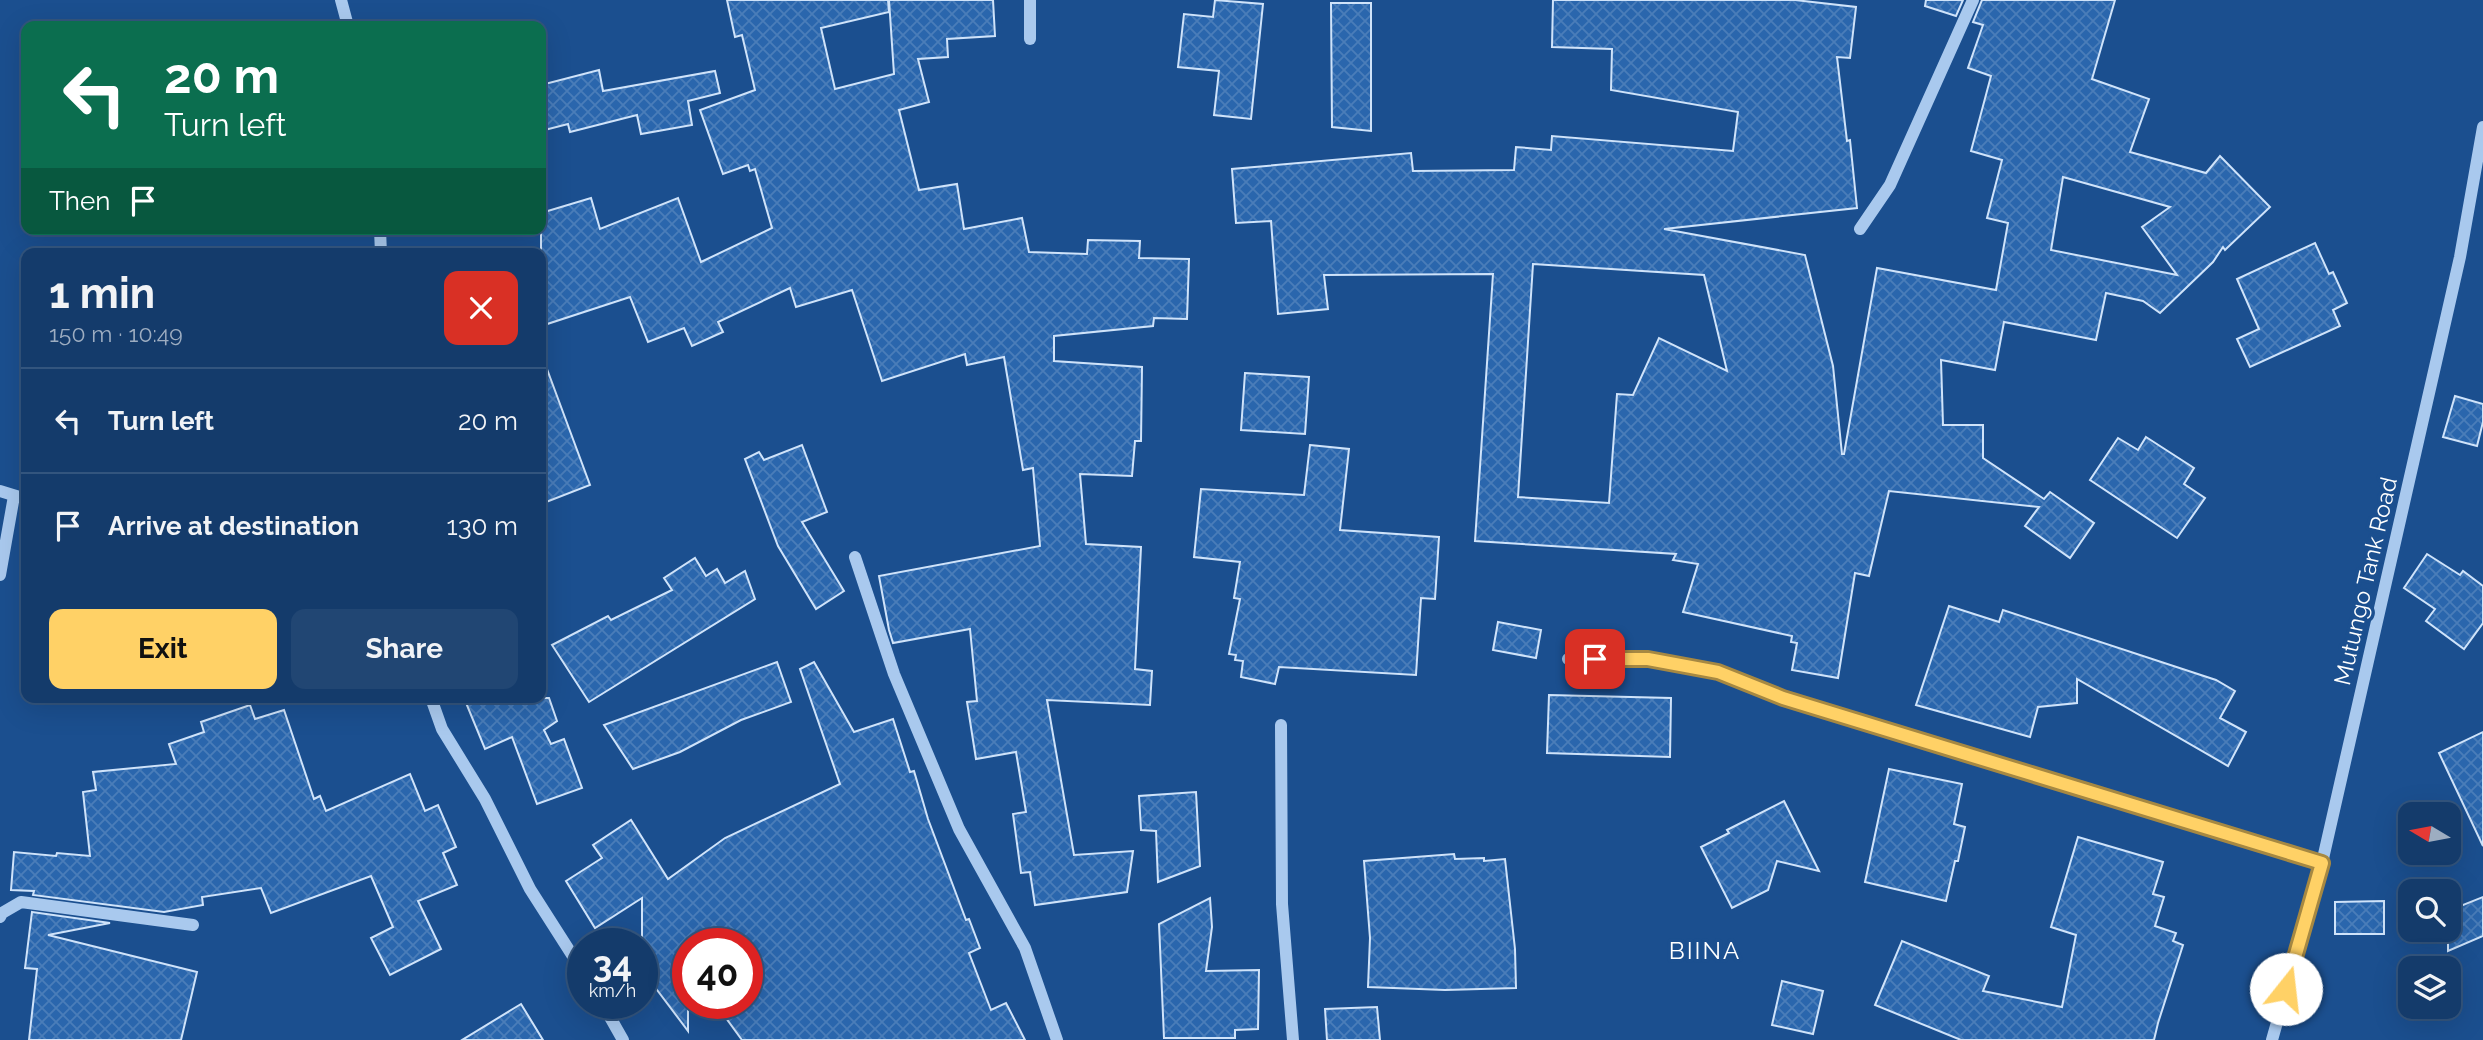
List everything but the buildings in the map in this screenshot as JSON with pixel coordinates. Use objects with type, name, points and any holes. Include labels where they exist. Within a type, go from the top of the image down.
[{"type":"street","points":[[341,0],[347,21]]},
{"type":"street","points":[[1030,0],[1030,39]]},
{"type":"street","points":[[1860,229],[1890,185],[1973,0]]},
{"type":"street","name":"Mutungo Tank Road","points":[[2272,1040],[2322,863],[2460,257],[2483,127]]},
{"type":"street","points":[[0,491],[20,497],[0,575]]},
{"type":"street","points":[[855,556],[894,674],[959,829],[1026,948],[1057,1040]]},
{"type":"street","points":[[1568,659],[1648,659],[1718,672],[1783,698],[2322,863]]},
{"type":"street","points":[[433,703],[442,729],[485,799],[530,889],[567,947]]},
{"type":"street","points":[[1281,724],[1282,904],[1293,1040]]},
{"type":"street","points":[[0,917],[21,902],[193,925]]},
{"type":"street","points":[[612,1019],[624,1040]]},
{"type":"district","name":"BIINA","points":[[1705,950]]},
{"type":"route","points":[[1595,659],[1648,659],[1718,672],[1783,698],[2322,863],[2286,989]]}]
